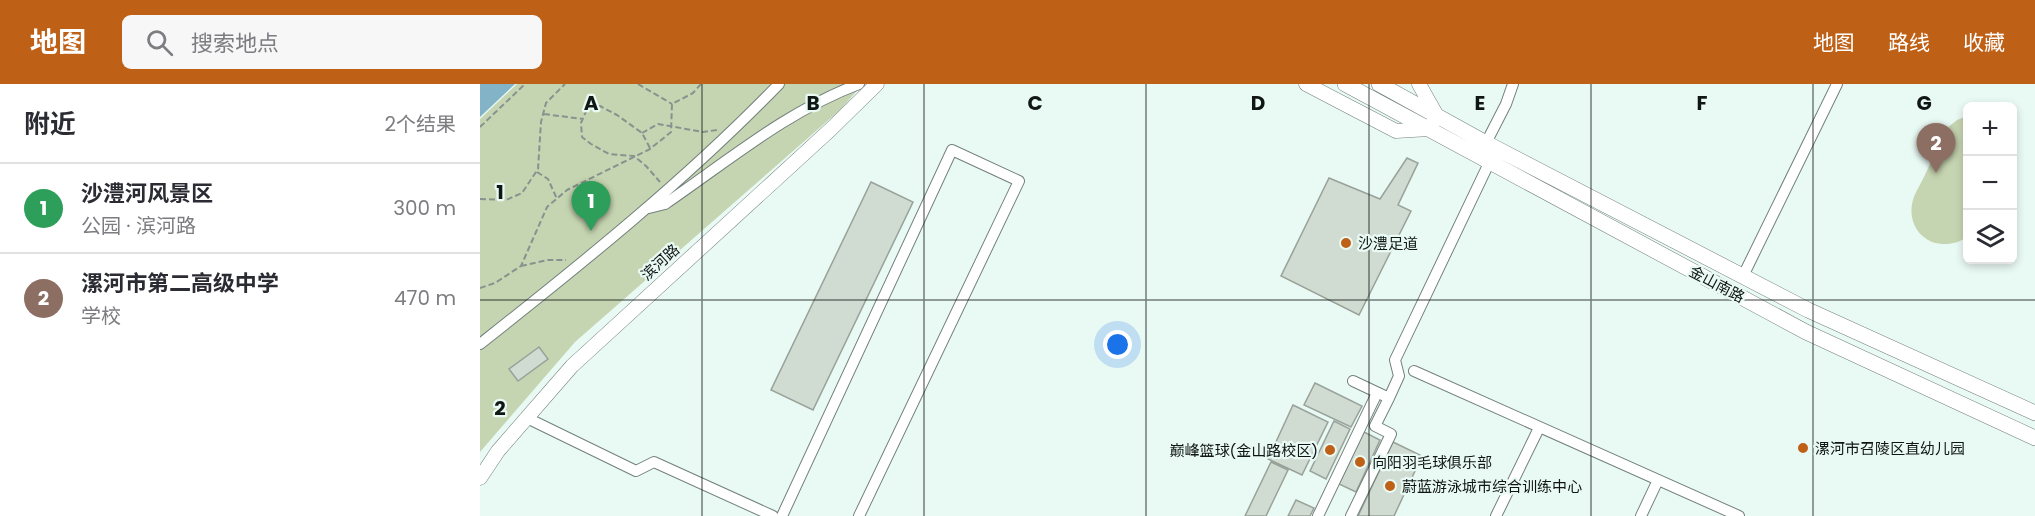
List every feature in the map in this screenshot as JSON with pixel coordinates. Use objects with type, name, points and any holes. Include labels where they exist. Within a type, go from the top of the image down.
[{"type":"main road","name":"金山南路","points":[[1345,84],[1405,116],[1433,122],[1486,142],[1808,310],[2035,413]]},
{"type":"main road","name":"金山南路","points":[[1379,84],[1411,101],[1433,122],[1490,161],[1806,332],[2035,438]]},
{"type":"street","points":[[480,344],[668,191],[779,84]]},
{"type":"street","points":[[646,209],[665,204],[765,133],[839,92],[859,84]]},
{"type":"street","name":"滨河路","points":[[480,478],[498,451],[572,366],[831,129],[877,84]]},
{"type":"street","points":[[1306,84],[1396,131],[1433,122],[1419,84]]},
{"type":"street","points":[[1486,142],[1506,104],[1513,84]]},
{"type":"street","points":[[1743,276],[1837,84]]},
{"type":"street","points":[[782,516],[952,150],[1019,181],[859,516]]},
{"type":"street","points":[[1351,516],[1391,434],[1375,426],[1399,375],[1395,360],[1490,161]]},
{"type":"street","points":[[1414,371],[1739,516]]},
{"type":"street","points":[[1353,381],[1389,398]]},
{"type":"street","points":[[1318,516],[1377,393]]},
{"type":"street","points":[[527,418],[636,471],[654,462],[773,516]]},
{"type":"street","points":[[1496,516],[1539,428]]},
{"type":"street","points":[[1641,516],[1658,480]]},
{"type":"path","points":[[480,127],[525,84]]},
{"type":"path","points":[[480,199],[506,200],[522,194],[537,172],[546,104],[565,84]]},
{"type":"path","points":[[639,84],[672,104]]},
{"type":"path","points":[[672,104],[693,93],[701,84]]},
{"type":"path","points":[[521,266],[548,207],[567,190],[650,149],[671,132],[672,104]]},
{"type":"path","points":[[650,149],[642,133],[600,106],[587,109],[580,123],[582,137],[591,144],[609,154],[634,156],[668,191]]},
{"type":"path","points":[[543,114],[583,119]]},
{"type":"path","points":[[642,133],[658,124],[703,132],[738,126]]},
{"type":"path","points":[[537,172],[548,179],[557,199]]},
{"type":"path","points":[[480,288],[495,283],[521,266],[548,260],[584,261]]},
{"type":"green space","points":[[517,84],[863,84],[840,110],[575,342],[480,452],[480,119]]},
{"type":"green space","points":[[1963,118],[1963,239],[1951,244],[1942,244],[1932,242],[1921,235],[1914,225],[1911,213],[1916,192],[1947,128]]},
{"type":"water","points":[[480,84],[515,84],[480,117]]},
{"type":"building","name":"沙澧足道","points":[[1407,158],[1418,163],[1398,205],[1411,211],[1359,315],[1281,276],[1329,178],[1380,199]]},
{"type":"building","points":[[871,182],[913,202],[813,410],[771,390]]},
{"type":"building","points":[[539,347],[548,359],[518,381],[509,369]]},
{"type":"building","points":[[1315,383],[1362,406],[1351,427],[1304,405]]},
{"type":"building","points":[[1293,405],[1328,422],[1302,475],[1268,459]]},
{"type":"building","name":"巅峰篮球(金山路校区)","points":[[1334,421],[1350,429],[1326,479],[1310,471]]},
{"type":"building","name":"向阳羽毛球俱乐部","points":[[1364,432],[1380,440],[1356,492],[1339,484]]},
{"type":"building","name":"蔚蓝游泳城市综合训练中心","points":[[1393,442],[1422,456],[1394,516],[1358,516]]},
{"type":"building","points":[[1271,462],[1288,470],[1266,516],[1245,516]]},
{"type":"building","points":[[1296,500],[1314,508],[1310,516],[1288,516]]},
{"type":"place","name":"漯河市第二高级中学","points":[[1936,173]]},
{"type":"place","name":"沙澧河风景区","points":[[591,231]]},
{"type":"place","name":"沙澧足道","points":[[1346,243]]},
{"type":"place","name":"漯河市召陵区直幼儿园","points":[[1803,448]]},
{"type":"place","name":"巅峰篮球(金山路校区)","points":[[1330,450]]},
{"type":"place","name":"向阳羽毛球俱乐部","points":[[1360,462]]},
{"type":"place","name":"蔚蓝游泳城市综合训练中心","points":[[1390,486]]}]
